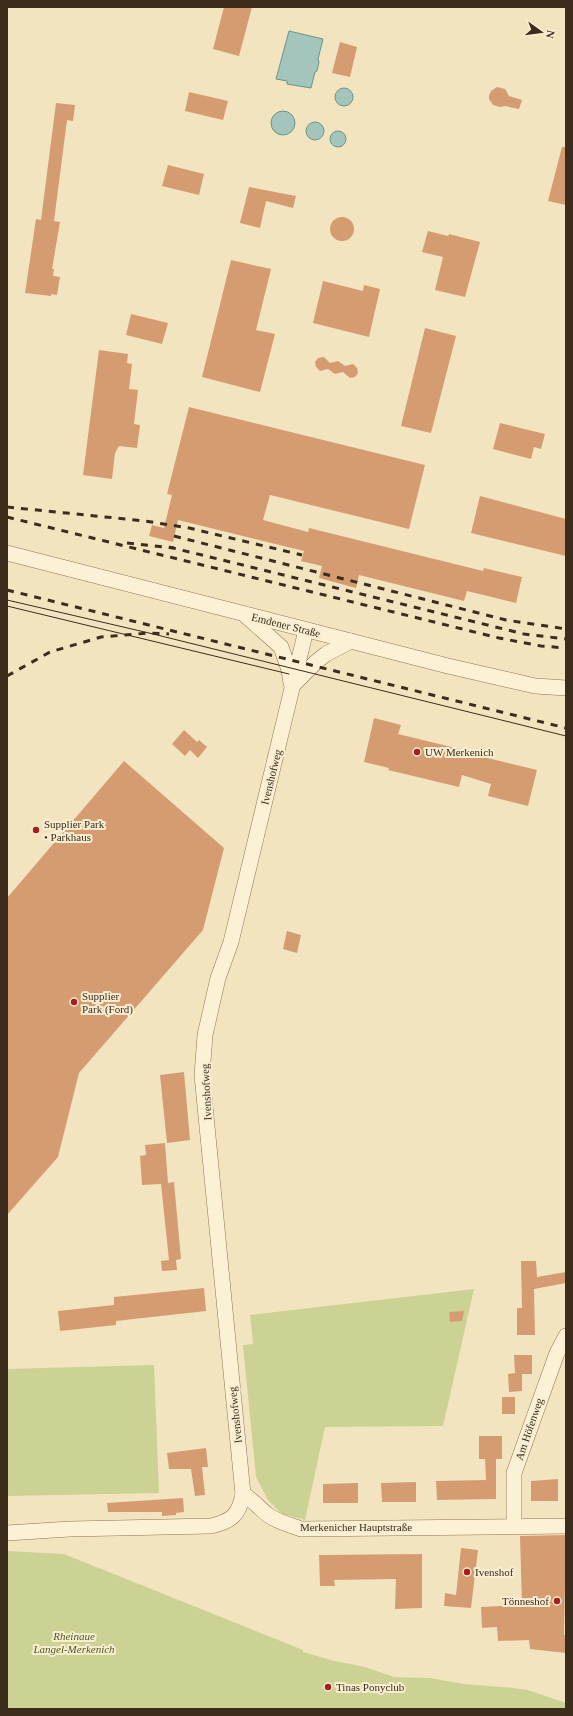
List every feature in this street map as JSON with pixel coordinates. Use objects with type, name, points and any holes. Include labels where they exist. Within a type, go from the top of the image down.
[{"type":"street","name":"Emdener Straße","points":[[7,553],[306,630],[535,686],[566,688]]},
{"type":"street","points":[[245,614],[281,647],[289,670],[292,686]]},
{"type":"street","name":"Ivenshofweg","points":[[243,1494],[202,1075],[205,1035],[218,978],[231,942],[306,630]]},
{"type":"street","points":[[292,686],[316,662],[351,641]]},
{"type":"street","name":"Am Höfenweg","points":[[514,1526],[514,1473],[557,1353],[566,1336]]},
{"type":"street","points":[[7,1534],[70,1530],[211,1526],[224,1523],[234,1517],[241,1506],[243,1494]]},
{"type":"street","name":"Merkenicher Hauptstraße","points":[[243,1494],[253,1500],[268,1515],[280,1522],[301,1529],[566,1526]]},
{"type":"green space","points":[[474,1289],[443,1426],[325,1427],[305,1520],[282,1514],[268,1500],[256,1477],[243,1345],[253,1344],[250,1315]]},
{"type":"green space","points":[[154,1365],[159,1493],[7,1496],[7,1369]]},
{"type":"green space","name":"Rheinaue Langel-Merkenich","points":[[7,1551],[64,1554],[303,1650],[303,1652],[334,1661],[365,1667],[394,1677],[430,1678],[464,1684],[528,1690],[566,1703],[566,1709],[7,1709]]},
{"type":"water","points":[[289,31],[323,39],[318,59],[319,62],[317,71],[315,72],[311,88],[287,84],[287,81],[276,79]]},
{"type":"water","points":[[344,88],[350,91],[353,97],[350,103],[344,106],[338,103],[335,97],[338,91]]},
{"type":"water","points":[[283,111],[292,114],[295,123],[292,132],[283,135],[274,132],[271,123],[274,114]]},
{"type":"water","points":[[315,122],[321,125],[324,131],[321,137],[315,140],[309,137],[306,131],[309,125]]},
{"type":"water","points":[[338,131],[344,133],[346,139],[344,145],[338,147],[332,145],[330,139],[332,133]]},
{"type":"building","points":[[224,7],[252,7],[239,56],[213,49]]},
{"type":"building","points":[[340,42],[357,47],[350,77],[332,73]]},
{"type":"building","points":[[497,87],[505,89],[509,96],[522,100],[519,109],[493,105],[489,99],[489,95],[491,91]]},
{"type":"building","points":[[189,92],[228,101],[223,120],[185,111]]},
{"type":"building","points":[[56,103],[75,105],[73,121],[67,120],[54,221],[60,222],[52,269],[54,269],[53,276],[60,277],[57,295],[51,294],[51,296],[25,293],[36,219],[41,220]]},
{"type":"building","points":[[562,147],[566,147],[566,205],[548,201]]},
{"type":"building","points":[[168,165],[204,174],[199,195],[162,186]]},
{"type":"building","points":[[249,187],[296,196],[293,208],[266,201],[260,228],[240,223]]},
{"type":"building","points":[[342,217],[351,220],[354,229],[351,238],[342,241],[333,238],[330,229],[333,220]]},
{"type":"building","points":[[428,231],[448,236],[449,234],[480,242],[465,297],[435,290],[443,257],[422,252]]},
{"type":"building","points":[[231,260],[271,269],[256,330],[275,334],[260,392],[202,377]]},
{"type":"building","points":[[323,281],[363,291],[364,285],[380,289],[369,337],[313,323]]},
{"type":"building","points":[[131,314],[168,323],[162,344],[126,335]]},
{"type":"building","points":[[425,328],[456,336],[431,433],[401,426]]},
{"type":"building","points":[[99,350],[128,354],[127,363],[132,364],[129,389],[138,390],[134,424],[140,425],[137,448],[119,446],[115,453],[112,479],[83,475]]},
{"type":"building","points":[[324,357],[330,363],[338,361],[345,366],[353,364],[357,368],[358,373],[355,377],[350,378],[343,372],[335,374],[328,369],[320,371],[316,367],[315,362],[318,358]]},
{"type":"building","points":[[189,407],[425,465],[409,529],[270,495],[263,520],[308,532],[309,528],[483,571],[484,568],[522,577],[516,603],[467,591],[464,601],[359,575],[356,588],[319,578],[322,566],[301,561],[304,551],[178,520],[173,542],[149,536],[152,525],[164,528],[172,495],[167,494]]},
{"type":"building","points":[[500,423],[545,434],[541,449],[534,447],[531,459],[493,449]]},
{"type":"building","points":[[480,496],[566,519],[566,556],[471,533]]},
{"type":"building","name":"UW Merkenich","points":[[374,718],[401,725],[398,734],[537,770],[528,806],[488,796],[491,784],[462,775],[459,787],[388,770],[389,768],[364,762]]},
{"type":"building","points":[[184,730],[197,742],[199,740],[207,747],[198,758],[190,750],[185,756],[172,744]]},
{"type":"building","name":"Supplier Park (Ford)","points":[[124,761],[224,848],[203,930],[79,1073],[58,1157],[7,1215],[7,898]]},
{"type":"building","points":[[287,931],[301,935],[297,953],[283,949]]},
{"type":"building","points":[[184,1072],[190,1140],[167,1143],[160,1075]]},
{"type":"building","points":[[165,1143],[168,1183],[174,1182],[181,1259],[176,1260],[177,1270],[162,1271],[161,1261],[169,1260],[161,1184],[142,1185],[140,1156],[146,1155],[145,1145]]},
{"type":"building","points":[[521,1261],[536,1261],[537,1277],[566,1272],[566,1283],[534,1289],[535,1335],[517,1335],[517,1308],[522,1308]]},
{"type":"building","points":[[204,1288],[206,1311],[116,1321],[116,1325],[60,1331],[58,1311],[114,1305],[114,1297]]},
{"type":"building","points":[[464,1311],[462,1321],[450,1322],[449,1312]]},
{"type":"building","points":[[514,1355],[532,1355],[532,1374],[522,1374],[522,1391],[509,1392],[508,1374],[515,1373]]},
{"type":"building","points":[[502,1397],[515,1397],[515,1414],[502,1414]]},
{"type":"building","points":[[479,1436],[502,1436],[502,1459],[496,1459],[496,1499],[437,1500],[436,1481],[486,1480],[485,1459],[479,1459]]},
{"type":"building","points":[[206,1448],[208,1467],[202,1467],[205,1495],[195,1496],[191,1469],[169,1469],[167,1453]]},
{"type":"building","points":[[558,1479],[558,1501],[531,1501],[531,1481]]},
{"type":"building","points":[[416,1482],[416,1502],[382,1502],[381,1483]]},
{"type":"building","points":[[358,1483],[358,1503],[323,1503],[323,1484]]},
{"type":"building","points":[[183,1498],[184,1512],[176,1513],[176,1515],[162,1516],[162,1512],[108,1512],[107,1503]]},
{"type":"building","points":[[566,1535],[564,1635],[566,1635],[566,1653],[530,1649],[529,1640],[498,1641],[497,1627],[482,1628],[481,1607],[522,1605],[520,1536]]},
{"type":"building","name":"Ivenshof","points":[[461,1548],[478,1550],[471,1608],[444,1606],[445,1593],[456,1595]]},
{"type":"building","points":[[422,1554],[422,1608],[395,1609],[396,1579],[334,1580],[335,1586],[320,1586],[319,1555]]},
{"type":"tram line","points":[[7,600],[149,633],[566,736]]},
{"type":"tram line","points":[[7,606],[289,674]]},
{"type":"railway","points":[[7,507],[145,521],[189,528],[302,555]]},
{"type":"railway","points":[[7,517],[499,638],[541,646],[566,648]]},
{"type":"railway","points":[[174,536],[506,620],[566,629]]},
{"type":"railway","points":[[127,543],[174,548]]},
{"type":"railway","points":[[169,547],[524,634],[566,639]]},
{"type":"railway","points":[[7,590],[566,728]]},
{"type":"railway","points":[[7,676],[50,652],[101,637],[149,633],[169,634]]},
{"type":"place","name":"UW Merkenich","points":[[417,752]]},
{"type":"place","name":"Supplier Park • Parkhaus","points":[[36,830]]},
{"type":"place","name":"Supplier Park (Ford)","points":[[74,1002]]},
{"type":"place","name":"Ivenshof","points":[[467,1572]]},
{"type":"place","name":"Tönneshof","points":[[557,1601]]},
{"type":"place","name":"Tinas Ponyclub","points":[[328,1687]]}]
